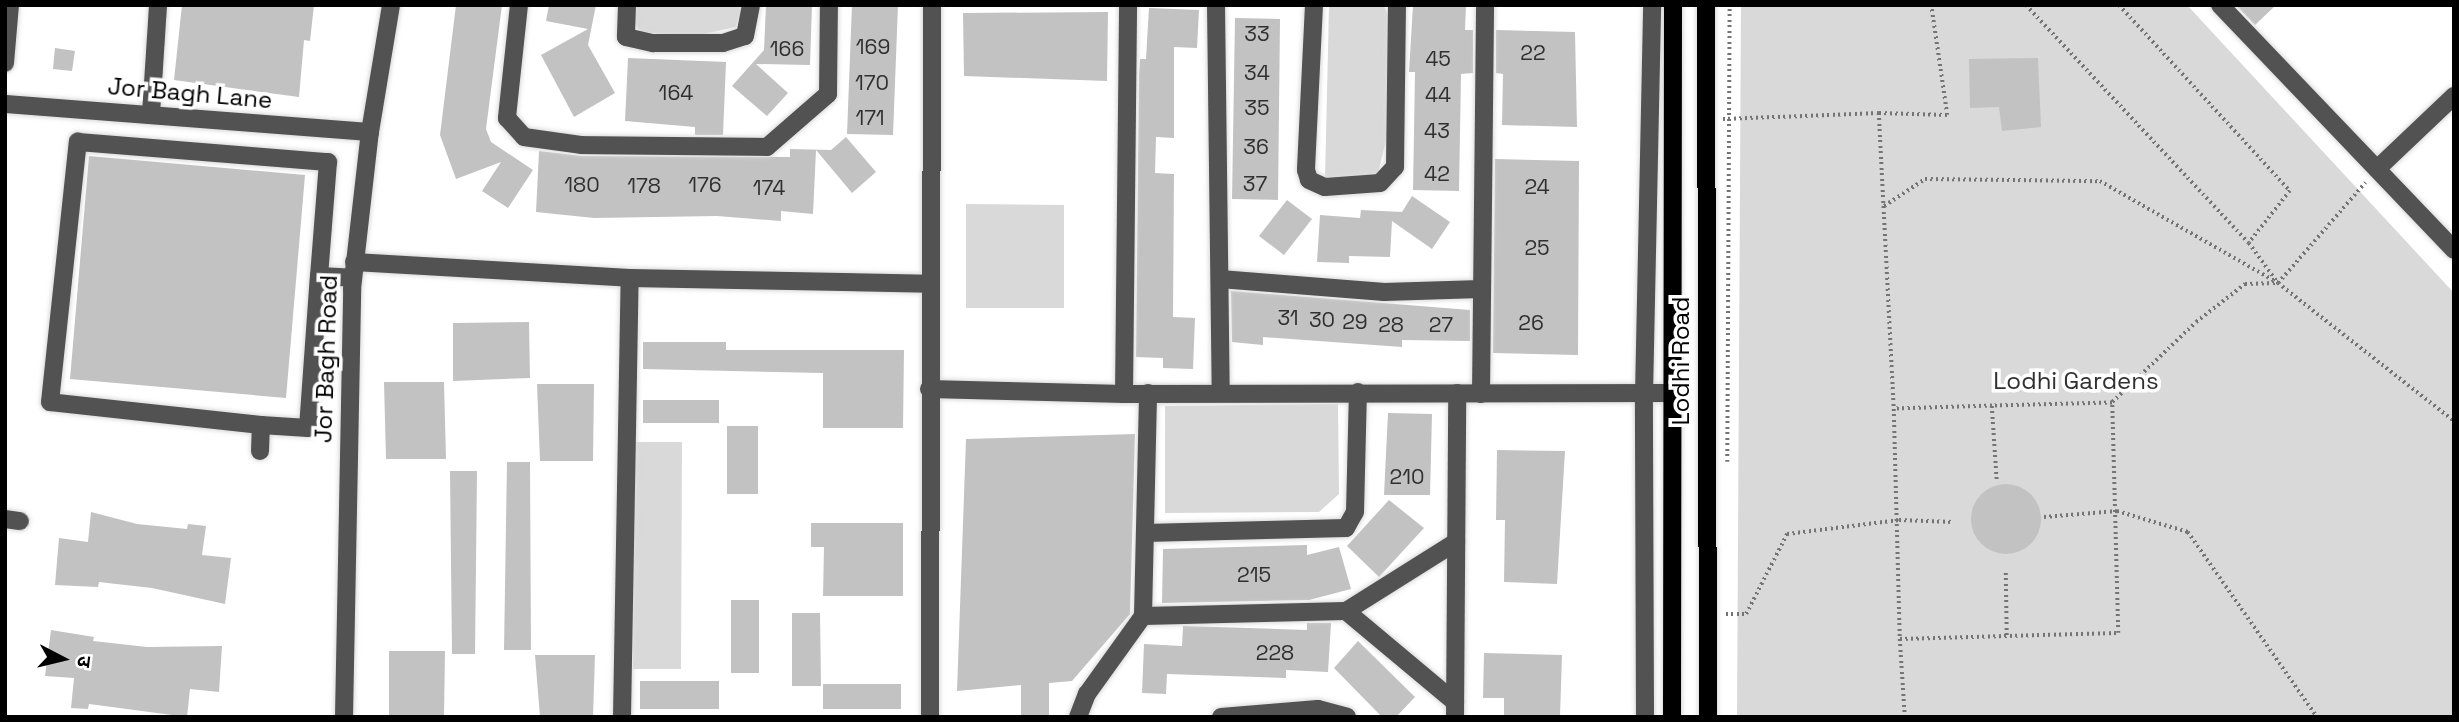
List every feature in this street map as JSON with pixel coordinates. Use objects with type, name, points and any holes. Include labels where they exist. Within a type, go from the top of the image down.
[{"type":"main road","name":"Lodhi Road","points":[[1672,5],[1672,717]]},
{"type":"main road","name":"Lodhi Road","points":[[1706,5],[1708,717]]},
{"type":"street","points":[[5,63],[10,5]]},
{"type":"street","points":[[151,114],[158,5]]},
{"type":"street","name":"Jor Bagh Road","points":[[344,717],[345,471],[354,270],[370,132],[391,5]]},
{"type":"street","points":[[519,5],[507,110],[513,128],[524,137],[582,145],[767,147],[828,94],[829,5]]},
{"type":"street","points":[[627,5],[625,37],[653,43],[723,43],[745,36],[751,5]]},
{"type":"street","points":[[930,717],[929,284],[932,5]]},
{"type":"street","points":[[1124,394],[1128,5]]},
{"type":"street","points":[[1216,5],[1221,391]]},
{"type":"street","points":[[1314,5],[1306,170],[1309,180],[1325,187],[1380,183],[1391,176],[1397,5]]},
{"type":"street","points":[[1481,394],[1485,5]]},
{"type":"street","points":[[1645,717],[1644,395],[1652,5]]},
{"type":"street","points":[[2220,5],[2454,250]]},
{"type":"street","points":[[2377,169],[2454,96]]},
{"type":"street","name":"Jor Bagh Lane","points":[[5,104],[370,132]]},
{"type":"street","points":[[78,142],[328,162],[319,276],[309,428],[50,402],[78,142]]},
{"type":"street","points":[[319,276],[354,270],[929,284]]},
{"type":"street","points":[[622,717],[630,278]]},
{"type":"street","points":[[1220,279],[1384,292],[1481,289]]},
{"type":"street","points":[[929,389],[1124,394],[1221,391],[1644,395],[1670,393]]},
{"type":"street","points":[[1145,533],[1346,528],[1355,512],[1358,392]]},
{"type":"street","points":[[1078,717],[1087,694],[1143,615],[1148,393]]},
{"type":"street","points":[[1455,710],[1457,393]]},
{"type":"street","points":[[260,451],[261,425]]},
{"type":"street","points":[[1143,615],[1346,611],[1456,542]]},
{"type":"street","points":[[1346,611],[1455,710]]},
{"type":"street","points":[[1221,717],[1318,709],[1347,717]]},
{"type":"path","points":[[1727,474],[1730,5]]},
{"type":"path","points":[[1741,118],[1879,113],[1947,115],[1931,5]]},
{"type":"path","points":[[2026,5],[2249,243],[2278,283]]},
{"type":"path","points":[[2119,5],[2290,191],[2249,243]]},
{"type":"path","points":[[1879,113],[1894,409],[1900,639],[1905,717]]},
{"type":"path","points":[[1894,409],[2112,402],[2196,322],[2245,284],[2278,283],[2377,169]]},
{"type":"path","points":[[1884,206],[1925,179],[2100,181],[2278,283],[2454,421]]},
{"type":"path","points":[[1900,639],[2118,633],[2112,402]]},
{"type":"path","points":[[1992,406],[1997,482]]},
{"type":"path","points":[[2044,517],[2115,512],[2188,532],[2317,717]]},
{"type":"path","points":[[1726,614],[1746,614],[1787,534],[1897,520],[1953,522]]},
{"type":"path","points":[[2006,573],[2007,636]]},
{"type":"path","points":[[1726,602],[1726,627]]},
{"type":"green space","points":[[636,5],[742,5],[736,27],[694,36],[641,32],[633,21]]},
{"type":"green space","points":[[1329,5],[1384,5],[1389,19],[1388,132],[1377,178],[1325,179]]},
{"type":"green space","name":"Lodhi Gardens","points":[[1741,5],[2187,5],[2454,293],[2454,717],[1737,717]]},
{"type":"green space","points":[[966,204],[1064,205],[1064,308],[966,308]]},
{"type":"green space","points":[[1338,404],[1339,494],[1319,512],[1165,513],[1165,406]]},
{"type":"green space","points":[[634,442],[682,442],[681,669],[633,669]]},
{"type":"building","points":[[182,5],[314,5],[310,41],[304,40],[299,97],[174,80]]},
{"type":"building","points":[[456,5],[502,5],[486,129],[491,142],[533,170],[508,208],[482,191],[501,162],[456,179],[440,135]]},
{"type":"building","points":[[549,5],[596,5],[588,45],[615,93],[574,117],[541,55],[588,29],[546,21]]},
{"type":"building","points":[[766,5],[812,5],[810,65],[756,64],[788,93],[767,116],[732,86],[764,50]]},
{"type":"building","points":[[852,5],[898,5],[893,135],[847,134]]},
{"type":"building","points":[[1413,5],[1466,5],[1465,30],[1473,30],[1473,73],[1461,74],[1459,191],[1413,190],[1415,72],[1409,72]]},
{"type":"building","points":[[2236,5],[2276,5],[2255,25]]},
{"type":"building","points":[[1149,8],[1199,10],[1197,48],[1174,47],[1174,138],[1156,137],[1155,173],[1174,174],[1173,317],[1195,318],[1193,369],[1163,368],[1163,358],[1136,357],[1139,75],[1140,59],[1146,59]]},
{"type":"building","points":[[1108,12],[1107,81],[964,76],[963,13]]},
{"type":"building","points":[[1235,18],[1280,19],[1278,200],[1232,199]]},
{"type":"building","points":[[1496,30],[1575,32],[1577,127],[1502,125],[1503,74],[1496,73]]},
{"type":"building","points":[[55,48],[75,51],[72,71],[53,69]]},
{"type":"building","points":[[628,58],[726,62],[723,135],[695,135],[695,127],[625,121]]},
{"type":"building","points":[[2038,58],[2041,127],[2002,131],[1999,107],[1970,108],[1969,59]]},
{"type":"building","points":[[846,137],[876,172],[852,193],[816,150],[813,214],[781,211],[781,221],[717,216],[594,218],[536,212],[539,151],[582,156],[790,157],[790,149],[831,150]]},
{"type":"building","points":[[89,156],[305,175],[286,398],[70,379]]},
{"type":"building","points":[[1495,159],[1579,161],[1578,355],[1493,353]]},
{"type":"building","points":[[1412,196],[1450,222],[1432,249],[1392,221],[1390,257],[1349,256],[1349,263],[1317,262],[1320,215],[1360,218],[1361,210],[1402,212]]},
{"type":"building","points":[[1287,200],[1312,219],[1284,255],[1259,236]]},
{"type":"building","points":[[1231,291],[1470,310],[1470,341],[1402,340],[1402,347],[1263,337],[1263,345],[1232,342]]},
{"type":"building","points":[[529,322],[530,378],[453,381],[453,323]]},
{"type":"building","points":[[643,342],[726,342],[726,350],[904,350],[903,428],[823,428],[823,373],[643,369]]},
{"type":"building","points":[[384,382],[444,382],[446,459],[386,459]]},
{"type":"building","points":[[537,384],[594,384],[593,461],[540,461]]},
{"type":"building","points":[[643,400],[719,400],[719,423],[643,423]]},
{"type":"building","points":[[1388,413],[1432,414],[1430,495],[1384,495]]},
{"type":"building","points":[[727,426],[758,426],[758,494],[727,494]]},
{"type":"building","points":[[1135,434],[1130,614],[1072,681],[1049,683],[1049,717],[1021,717],[1021,685],[957,691],[966,439]]},
{"type":"building","points":[[1497,450],[1565,451],[1557,584],[1504,582],[1505,520],[1496,520]]},
{"type":"building","points":[[507,462],[530,462],[531,650],[504,650]]},
{"type":"building","points":[[450,471],[477,471],[475,654],[452,654]]},
{"type":"building","points":[[2006,484],[2031,494],[2041,519],[2031,544],[2006,554],[1981,544],[1971,519],[1981,494]]},
{"type":"building","points":[[1389,500],[1424,528],[1379,577],[1347,546]]},
{"type":"building","points":[[91,512],[137,524],[187,529],[188,524],[206,526],[202,555],[231,558],[225,604],[152,588],[99,582],[98,587],[55,585],[59,538],[88,542]]},
{"type":"building","points":[[811,523],[903,523],[903,596],[823,596],[824,547],[811,547]]},
{"type":"building","points":[[1307,545],[1307,555],[1339,547],[1351,589],[1309,600],[1162,603],[1163,549]]},
{"type":"building","points":[[731,600],[759,600],[759,673],[731,673]]},
{"type":"building","points":[[792,613],[820,613],[821,686],[792,686]]},
{"type":"building","points":[[1307,623],[1331,623],[1328,672],[1286,670],[1286,678],[1167,674],[1166,694],[1142,693],[1144,644],[1182,646],[1183,626],[1307,630]]},
{"type":"building","points":[[51,630],[94,637],[93,641],[147,647],[222,646],[219,692],[190,689],[187,717],[89,704],[88,709],[71,708],[74,678],[45,676]]},
{"type":"building","points":[[1358,641],[1415,697],[1396,717],[1382,717],[1334,668]]},
{"type":"building","points":[[389,651],[445,651],[444,717],[389,717]]},
{"type":"building","points":[[1484,653],[1562,655],[1560,717],[1504,717],[1504,698],[1483,698]]},
{"type":"building","points":[[535,655],[595,655],[593,717],[540,717]]},
{"type":"building","points":[[640,681],[719,681],[719,709],[640,709]]},
{"type":"building","points":[[823,684],[901,684],[901,709],[823,709]]}]
